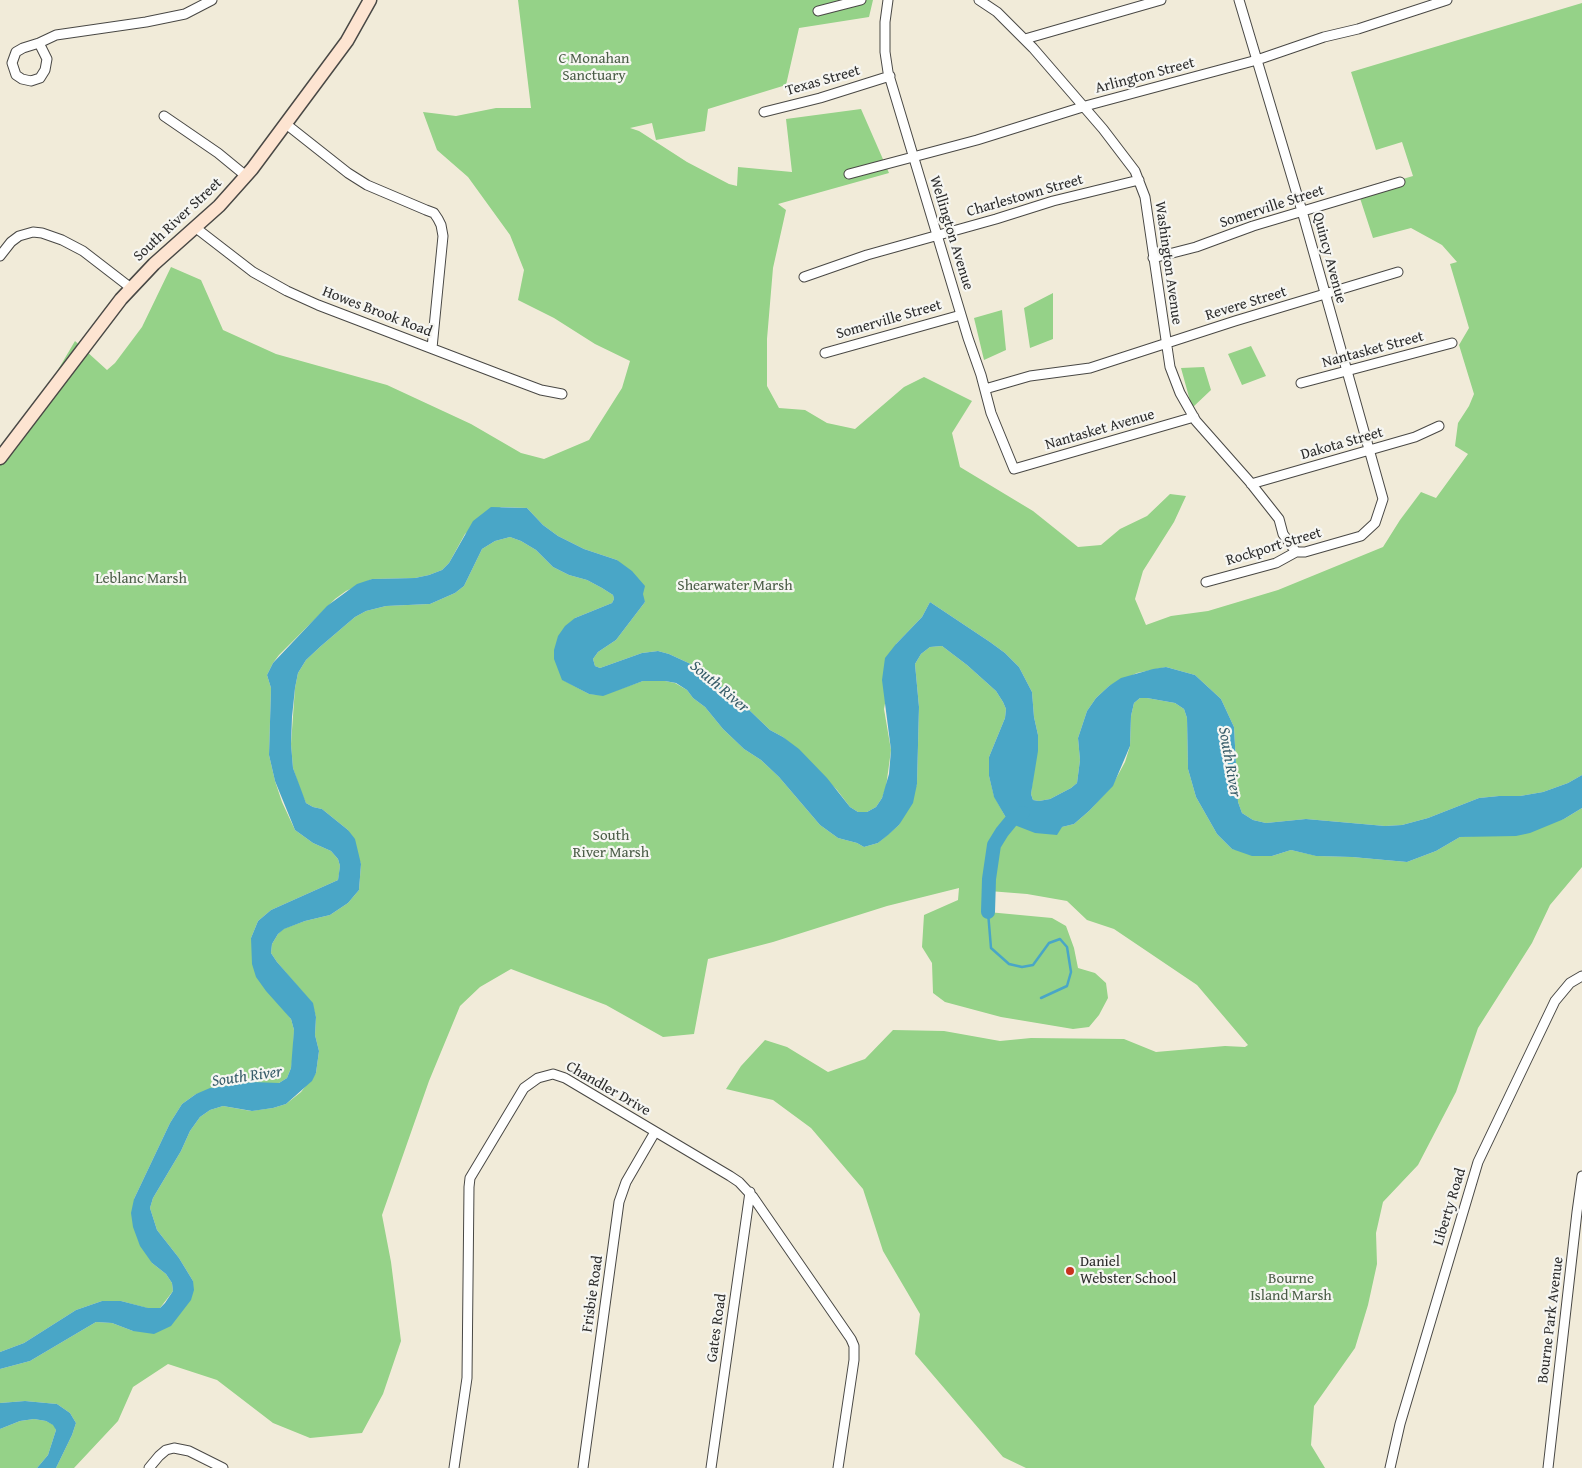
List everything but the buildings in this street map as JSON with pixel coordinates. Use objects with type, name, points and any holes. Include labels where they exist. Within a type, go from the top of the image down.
[{"type":"street","points":[[39,43],[47,59],[45,70],[40,78],[31,81],[22,79],[16,75],[12,66],[16,52],[56,35],[146,22],[185,14],[212,0]]},
{"type":"street","name":"South River Street","points":[[0,458],[130,288],[219,206],[246,176],[347,41],[370,0]]},
{"type":"street","points":[[818,11],[861,0]]},
{"type":"street","name":"Wellington Avenue","points":[[888,0],[885,22],[886,52],[890,76],[961,315],[992,413],[1014,469]]},
{"type":"street","name":"Washington Avenue","points":[[979,0],[997,12],[1025,39],[1118,147],[1135,171],[1145,197],[1170,367],[1180,393],[1194,418],[1252,484],[1279,519],[1283,534],[1296,552]]},
{"type":"street","points":[[1025,39],[1160,0]]},
{"type":"street","name":"Quincy Avenue","points":[[1239,0],[1302,211],[1324,295],[1383,498],[1374,523]]},
{"type":"street","name":"Arlington Street","points":[[849,174],[977,140],[1083,107],[1257,60],[1324,37],[1358,29],[1447,0]]},
{"type":"street","name":"Texas Street","points":[[764,112],[820,98],[890,76]]},
{"type":"street","points":[[164,116],[218,153],[246,176]]},
{"type":"street","points":[[286,124],[348,173],[367,185],[434,214],[438,219],[443,236],[432,348]]},
{"type":"street","name":"Charlestown Street","points":[[804,277],[855,258],[1053,201],[1139,180]]},
{"type":"street","name":"Somerville Street","points":[[1154,258],[1196,247],[1253,226],[1400,182]]},
{"type":"street","name":"Howes Brook Road","points":[[196,228],[253,272],[287,292],[541,390],[562,394]]},
{"type":"street","points":[[0,256],[11,242],[19,236],[33,232],[42,233],[62,240],[83,251],[130,288]]},
{"type":"street","name":"Revere Street","points":[[985,390],[1030,376],[1090,368],[1234,321],[1398,272]]},
{"type":"street","name":"Somerville Street","points":[[825,353],[961,315]]},
{"type":"street","name":"Nantasket Street","points":[[1301,383],[1452,343]]},
{"type":"street","name":"Nantasket Avenue","points":[[1014,469],[1194,418]]},
{"type":"street","name":"Dakota Street","points":[[1252,484],[1415,437],[1439,426]]},
{"type":"street","name":"Rockport Street","points":[[1206,582],[1276,563],[1296,552],[1305,552],[1354,538],[1366,532],[1374,523]]},
{"type":"street","name":"Liberty Road","points":[[1390,1468],[1400,1424],[1478,1162],[1555,1002],[1570,983],[1582,976]]},
{"type":"street","name":"Chandler Drive","points":[[454,1468],[467,1378],[469,1182],[514,1102],[524,1088],[538,1078],[553,1074],[734,1179],[750,1192],[854,1346],[854,1360],[838,1468]]},
{"type":"street","name":"Frisbie Road","points":[[582,1468],[619,1202],[626,1182],[655,1132]]},
{"type":"street","name":"Bourne Park Avenue","points":[[1548,1468],[1576,1212],[1582,1176]]},
{"type":"street","name":"Gates Road","points":[[711,1468],[750,1192]]},
{"type":"street","points":[[150,1468],[166,1450],[174,1448],[189,1451],[223,1468]]},
{"type":"green space","points":[[518,0],[873,0],[869,17],[799,28],[786,85],[708,109],[705,131],[656,140],[652,123],[630,128],[639,131],[687,162],[729,184],[737,186],[738,167],[792,172],[786,119],[861,109],[889,173],[778,204],[786,210],[773,268],[767,339],[767,386],[779,408],[805,410],[827,423],[855,429],[904,387],[924,377],[972,401],[952,433],[960,467],[1033,511],[1078,547],[1101,545],[1120,529],[1147,516],[1170,494],[1186,496],[1174,522],[1143,571],[1135,599],[1146,625],[1171,616],[1208,611],[1278,590],[1383,547],[1421,492],[1436,498],[1468,454],[1455,446],[1458,423],[1474,394],[1459,345],[1469,328],[1450,264],[1457,262],[1442,245],[1411,228],[1373,238],[1358,192],[1413,176],[1402,142],[1376,150],[1351,72],[1582,3],[1582,775],[1568,783],[1543,792],[1520,796],[1479,798],[1428,818],[1402,825],[1385,826],[1306,819],[1266,823],[1253,820],[1242,813],[1238,802],[1234,727],[1221,699],[1195,675],[1166,667],[1137,673],[1109,686],[1096,698],[1087,711],[1078,738],[1080,760],[1077,783],[1050,799],[1033,800],[1031,794],[1038,735],[1032,692],[1019,667],[990,642],[930,602],[922,617],[896,644],[884,709],[891,750],[886,787],[876,807],[867,812],[858,812],[850,807],[837,790],[783,737],[770,730],[745,706],[695,666],[658,651],[642,653],[600,668],[595,666],[593,659],[598,652],[616,640],[645,602],[617,560],[584,549],[558,536],[543,525],[527,508],[501,507],[465,534],[449,563],[442,570],[415,578],[372,579],[346,591],[335,599],[279,655],[267,675],[271,688],[269,755],[282,802],[295,830],[313,843],[331,851],[338,859],[340,866],[339,874],[338,880],[271,910],[258,921],[251,938],[283,1008],[291,1019],[294,1030],[293,1056],[287,1078],[279,1083],[196,1094],[182,1104],[170,1123],[134,1199],[152,1263],[166,1274],[172,1283],[173,1291],[160,1308],[147,1308],[121,1301],[102,1301],[76,1310],[24,1343],[0,1352],[0,457],[16,441],[75,341],[107,370],[115,363],[142,327],[171,267],[201,280],[223,330],[276,354],[387,385],[471,424],[521,453],[544,459],[589,440],[622,388],[630,361],[595,344],[554,318],[518,300],[524,270],[510,235],[468,177],[437,150],[423,112],[456,116],[496,108],[531,108]]},
{"type":"green space","points":[[1053,293],[1053,339],[1030,348],[1024,308]]},
{"type":"green space","points":[[1002,310],[1006,350],[984,360],[974,318]]},
{"type":"green space","points":[[1251,346],[1266,376],[1242,385],[1228,354]]},
{"type":"green space","points":[[1204,367],[1211,390],[1192,408],[1181,368]]},
{"type":"green space","points":[[510,537],[536,550],[553,567],[569,575],[587,580],[613,595],[612,603],[575,618],[563,680],[589,694],[603,695],[643,681],[675,683],[687,690],[744,749],[761,760],[779,777],[820,825],[838,838],[864,847],[878,843],[899,825],[917,784],[919,707],[915,664],[921,654],[930,647],[942,646],[996,691],[1006,709],[1005,718],[989,757],[989,776],[994,796],[1005,816],[1062,827],[1074,824],[1089,811],[1112,786],[1125,762],[1130,746],[1131,716],[1134,703],[1140,698],[1175,703],[1184,709],[1187,718],[1188,769],[1196,797],[1217,834],[1232,849],[1272,856],[1291,850],[1317,856],[1407,862],[1436,851],[1460,837],[1486,835],[1564,819],[1582,808],[1582,867],[1550,905],[1532,943],[1478,1028],[1456,1092],[1418,1165],[1383,1202],[1376,1233],[1377,1264],[1368,1305],[1355,1348],[1314,1406],[1311,1445],[1325,1468],[1026,1468],[1003,1457],[915,1354],[920,1314],[883,1251],[863,1189],[811,1128],[773,1100],[726,1089],[741,1066],[765,1040],[787,1047],[828,1072],[865,1059],[893,1030],[944,1031],[1000,1041],[1031,1038],[1124,1039],[1156,1052],[1225,1046],[1245,1047],[1248,1045],[1197,985],[1114,929],[1087,920],[1067,901],[1027,894],[989,891],[988,912],[1052,918],[1066,926],[1074,948],[1078,968],[1095,973],[1106,983],[1108,998],[1099,1015],[1089,1027],[1073,1029],[1001,1017],[945,1002],[933,993],[932,963],[922,947],[924,915],[958,900],[959,888],[887,906],[773,942],[708,959],[694,1034],[663,1037],[606,1005],[511,969],[480,987],[460,1006],[429,1081],[382,1215],[391,1262],[401,1341],[383,1394],[362,1433],[310,1438],[273,1423],[217,1380],[168,1364],[133,1387],[118,1421],[74,1468],[56,1468],[76,1423],[70,1413],[57,1404],[25,1401],[0,1403],[0,1369],[30,1361],[96,1322],[112,1323],[133,1331],[193,1281],[179,1258],[157,1230],[150,1208],[153,1198],[181,1151],[190,1131],[200,1117],[210,1110],[223,1106],[251,1111],[286,1104],[301,1092],[316,1073],[319,1051],[315,1035],[316,1017],[312,1003],[277,962],[271,953],[272,944],[283,929],[330,915],[348,903],[359,890],[361,864],[348,830],[322,809],[306,803],[293,768],[291,744],[295,688],[298,673],[306,660],[321,646],[355,617],[366,611],[386,606],[430,604],[455,593],[464,586],[482,549],[495,541]]},
{"type":"green space","points":[[34,1419],[46,1421],[54,1425],[56,1430],[48,1455],[37,1468],[0,1468],[0,1429],[20,1421]]},
{"type":"water","name":"South River","points":[[491,507],[527,508],[543,525],[558,536],[584,549],[617,560],[632,571],[645,586],[643,594],[645,602],[616,640],[598,652],[593,659],[595,666],[600,668],[642,653],[658,651],[695,666],[745,706],[770,730],[799,749],[827,778],[850,807],[858,812],[867,812],[876,807],[882,798],[889,774],[891,750],[882,680],[885,658],[922,617],[930,602],[990,642],[1019,667],[1032,692],[1038,735],[1038,751],[1031,794],[1033,800],[1050,799],[1077,783],[1080,760],[1078,738],[1087,711],[1096,698],[1121,678],[1166,667],[1195,675],[1221,699],[1234,727],[1238,802],[1242,813],[1253,820],[1266,823],[1306,819],[1385,826],[1402,825],[1428,818],[1479,798],[1520,796],[1543,792],[1568,783],[1582,775],[1582,808],[1564,819],[1530,833],[1516,836],[1460,837],[1436,851],[1407,862],[1316,856],[1291,850],[1272,856],[1252,856],[1232,849],[1217,834],[1196,797],[1188,769],[1187,718],[1184,709],[1175,703],[1140,698],[1134,703],[1131,716],[1130,746],[1113,786],[1089,811],[1074,824],[1062,827],[1057,835],[1035,833],[1017,826],[1005,816],[994,797],[989,776],[989,757],[1005,718],[1006,709],[1003,702],[996,691],[942,646],[930,647],[921,654],[915,664],[919,707],[917,784],[913,803],[899,825],[888,835],[878,843],[864,847],[838,838],[820,825],[779,777],[761,760],[744,749],[723,729],[705,707],[693,698],[687,690],[676,683],[643,681],[603,696],[589,694],[562,680],[554,659],[554,650],[558,636],[565,626],[575,618],[612,603],[613,595],[587,580],[569,575],[553,567],[536,550],[521,541],[510,537],[495,541],[482,549],[464,586],[455,593],[430,604],[386,606],[366,611],[355,617],[321,646],[306,660],[298,673],[292,717],[291,744],[293,768],[306,803],[322,809],[348,830],[355,839],[361,864],[359,890],[348,903],[330,915],[305,921],[284,929],[278,934],[272,944],[271,953],[277,962],[313,1003],[316,1017],[315,1035],[319,1051],[316,1073],[312,1081],[286,1104],[252,1111],[223,1106],[210,1110],[200,1117],[190,1131],[181,1151],[153,1198],[150,1208],[157,1230],[179,1258],[193,1281],[194,1290],[191,1300],[171,1326],[154,1334],[133,1331],[112,1323],[96,1322],[30,1361],[0,1369],[0,1352],[24,1343],[76,1310],[102,1301],[121,1301],[148,1308],[160,1308],[165,1303],[173,1291],[172,1283],[166,1274],[152,1263],[140,1246],[133,1227],[131,1213],[134,1199],[170,1123],[182,1104],[196,1094],[210,1088],[252,1082],[279,1083],[287,1078],[291,1068],[294,1030],[291,1019],[256,977],[252,964],[251,938],[258,921],[271,910],[338,880],[340,866],[338,859],[331,851],[313,843],[295,830],[275,781],[269,755],[271,688],[267,675],[273,663],[327,606],[357,584],[372,579],[415,578],[442,570],[449,563],[473,521]]},
{"type":"water","points":[[25,1401],[57,1404],[70,1413],[76,1423],[56,1468],[37,1468],[48,1455],[56,1430],[53,1425],[46,1421],[34,1419],[20,1421],[0,1429],[0,1403]]},
{"type":"waterway","points":[[988,912],[989,879],[994,845],[1011,821],[1023,813]]},
{"type":"waterway","points":[[988,912],[991,948],[1009,964],[1022,967],[1033,965],[1049,943],[1060,939],[1067,947],[1071,972],[1067,986],[1041,998]]},
{"type":"place","name":"Daniel Webster School","points":[[1070,1271]]},
{"type":"park label","name":"C Monahan Sanctuary","points":[[594,68]]},
{"type":"park label","name":"Leblanc Marsh","points":[[141,579]]},
{"type":"park label","name":"Shearwater Marsh","points":[[735,586]]},
{"type":"park label","name":"South River Marsh","points":[[611,844]]},
{"type":"park label","name":"Bourne Island Marsh","points":[[1291,1288]]}]
